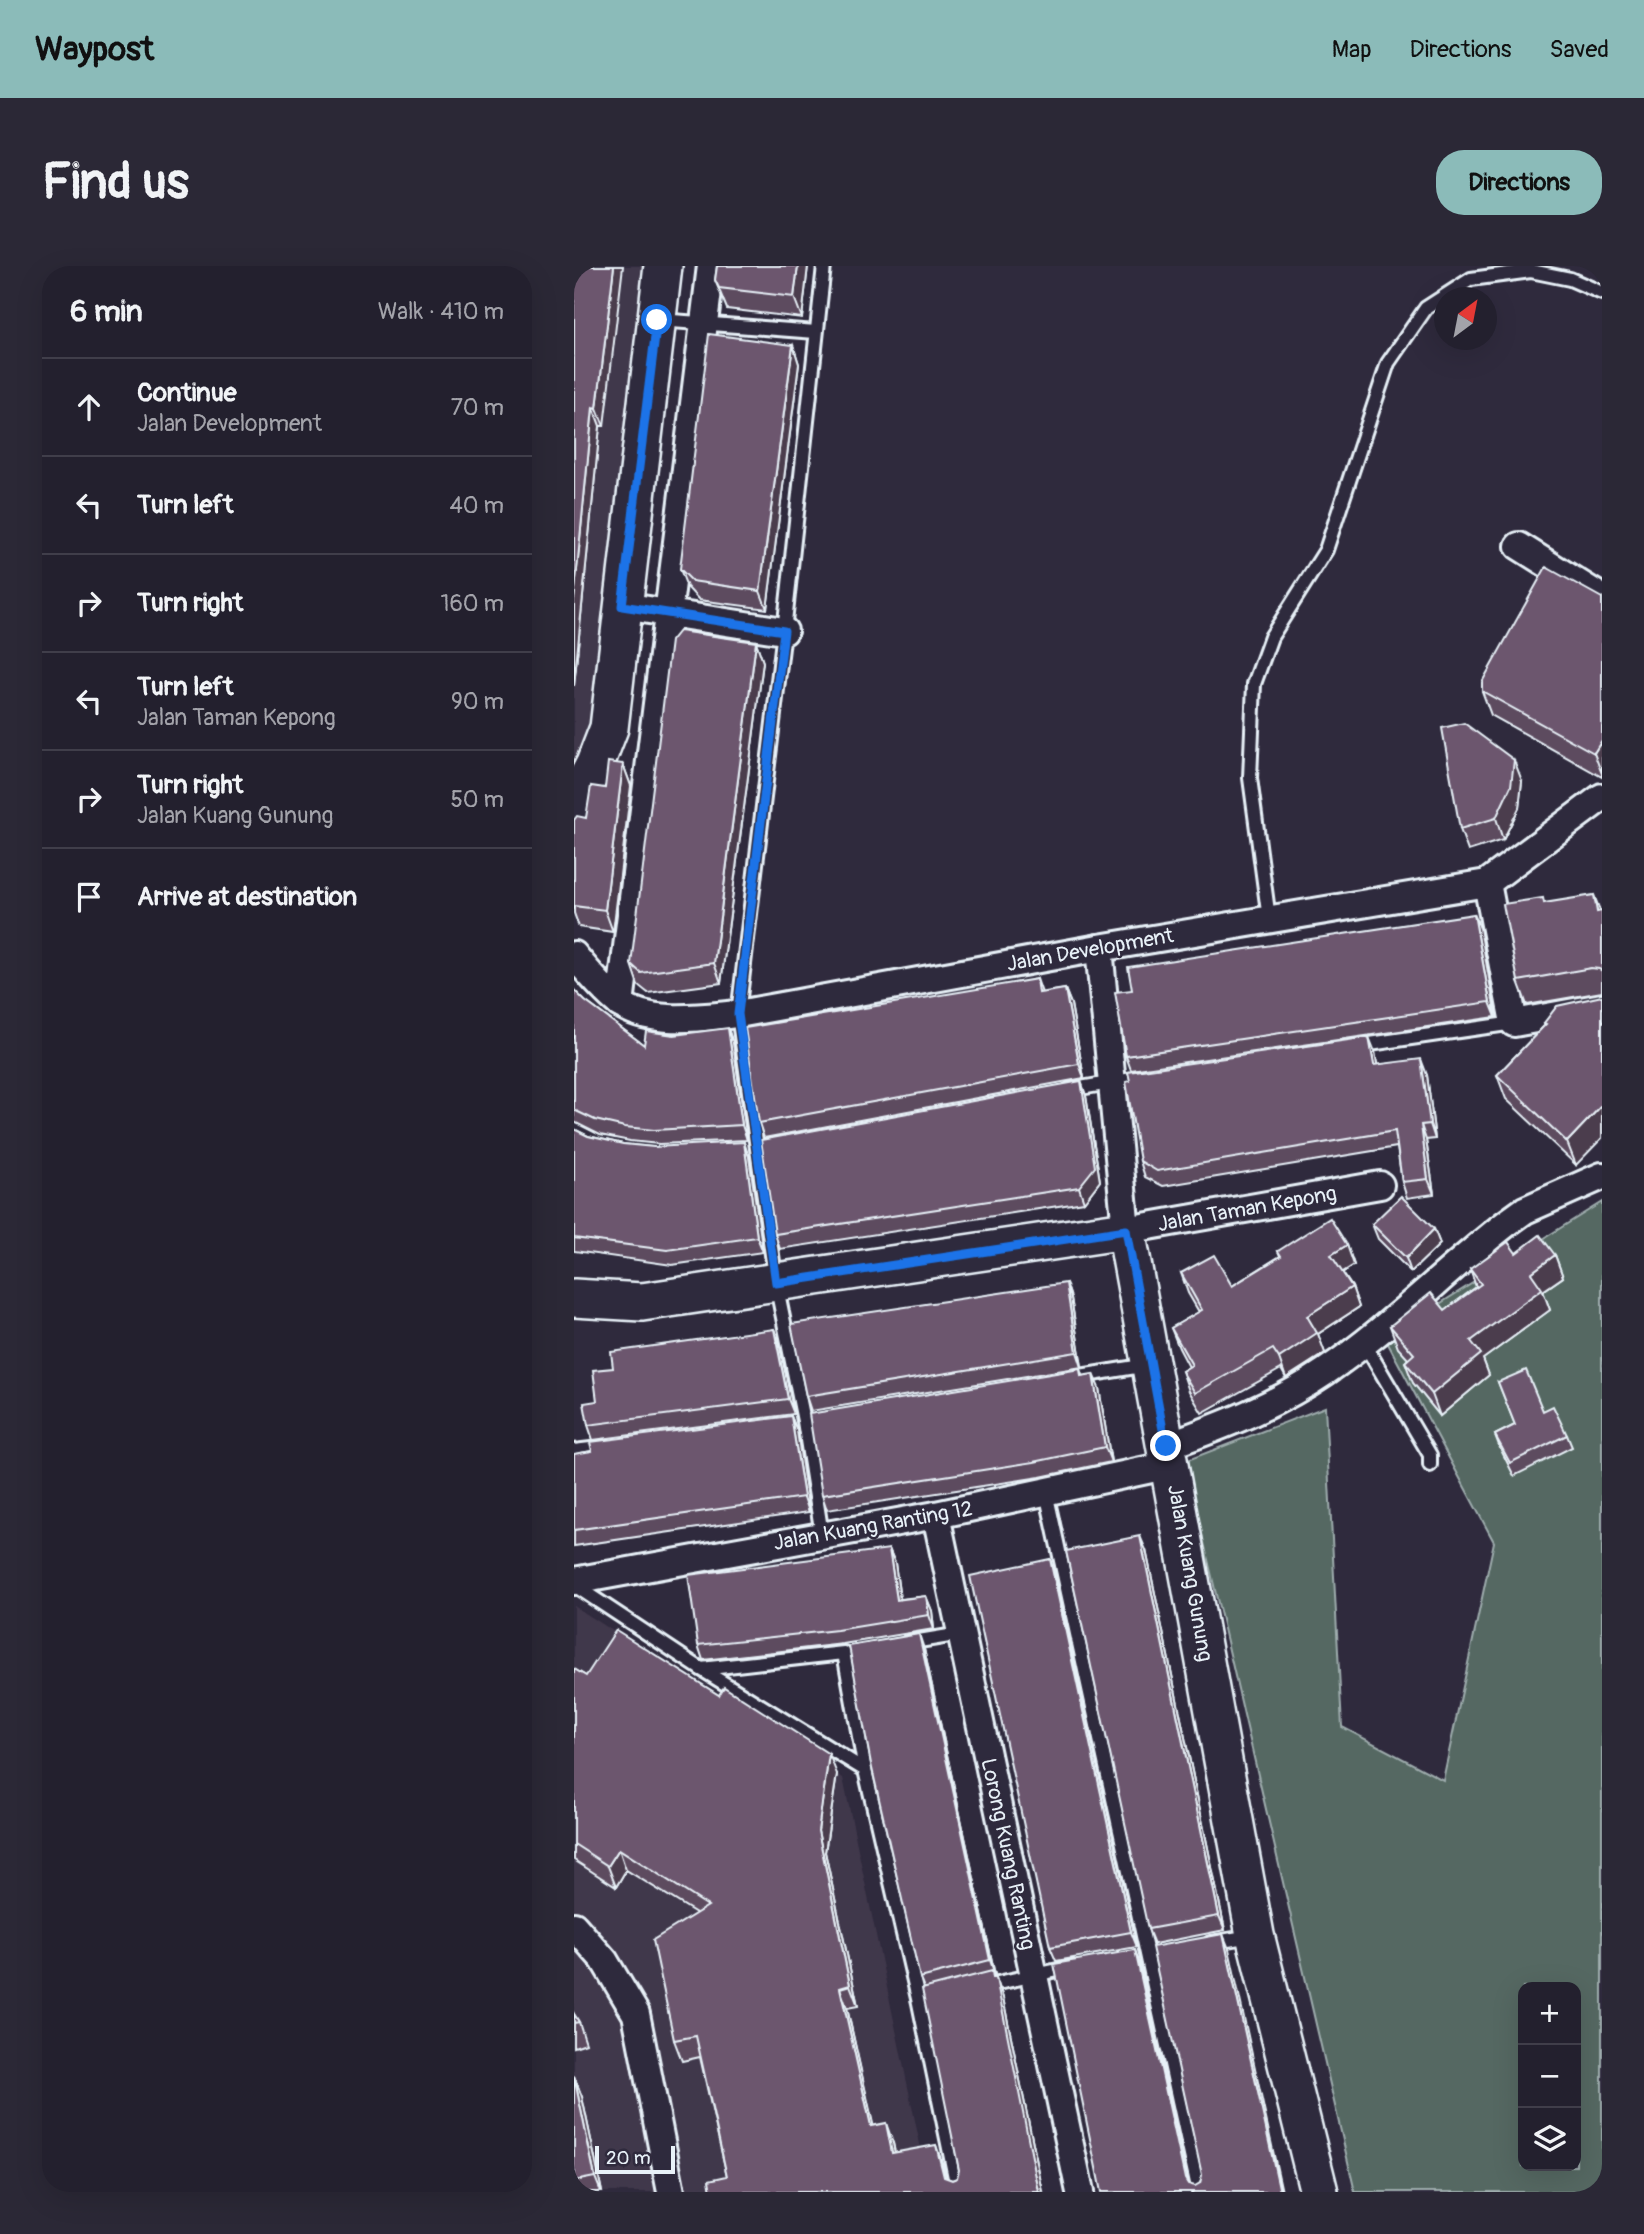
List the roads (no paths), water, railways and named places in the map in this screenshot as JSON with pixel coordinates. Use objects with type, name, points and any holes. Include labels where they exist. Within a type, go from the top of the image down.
[{"type":"street","points":[[574,804],[595,764],[609,728],[663,266]]},
{"type":"street","points":[[620,1004],[711,266]]},
{"type":"street","points":[[1519,546],[1602,598]]},
{"type":"street","points":[[622,606],[784,631]]},
{"type":"street","name":"Jalan Development","points":[[574,955],[620,1004],[652,1016],[672,1018],[738,1014],[1099,948],[1487,883],[1602,797]]},
{"type":"street","points":[[1487,883],[1514,1023],[1602,1007]]},
{"type":"street","name":"Jalan Kuang Gunung","points":[[1099,948],[1126,1230],[1255,1936],[1319,2192]]},
{"type":"street","name":"Jalan Kuang Ranting 12","points":[[574,1583],[936,1516],[1046,1492],[1168,1455],[1280,1400],[1328,1370],[1525,1210],[1602,1176]]},
{"type":"street","name":"Jalan Taman Kepong","points":[[575,1301],[642,1302],[776,1283],[1126,1230],[1380,1185]]},
{"type":"street","name":"Lorong Kuang Ranting","points":[[936,1516],[1080,2192]]},
{"type":"street","points":[[574,1926],[604,1960],[636,2014],[671,2192]]},
{"type":"lane","points":[[822,1535],[804,1421],[776,1283],[738,1014],[824,266]]},
{"type":"lane","points":[[1269,919],[1250,778],[1254,684],[1270,638],[1326,550],[1388,363],[1426,308],[1471,279],[1531,271],[1570,279],[1602,293]]},
{"type":"lane","points":[[657,320],[816,332]]},
{"type":"lane","points":[[1340,1048],[1514,1023]]},
{"type":"lane","points":[[1057,1092],[1152,1076]]},
{"type":"lane","points":[[743,1149],[770,1146]]},
{"type":"lane","points":[[1364,1343],[1430,1455],[1430,1465]]},
{"type":"lane","points":[[1071,1377],[1151,1364]]},
{"type":"lane","points":[[574,1451],[615,1446]]},
{"type":"lane","points":[[1046,1492],[1199,2192]]},
{"type":"lane","points":[[574,1583],[701,1669],[864,1770]]},
{"type":"lane","points":[[896,1644],[961,1633]]},
{"type":"lane","points":[[701,1669],[850,1652],[864,1770],[925,2001],[958,2192]]},
{"type":"lane","points":[[1201,1944],[1255,1936]]},
{"type":"lane","points":[[970,1990],[1083,1965]]}]
